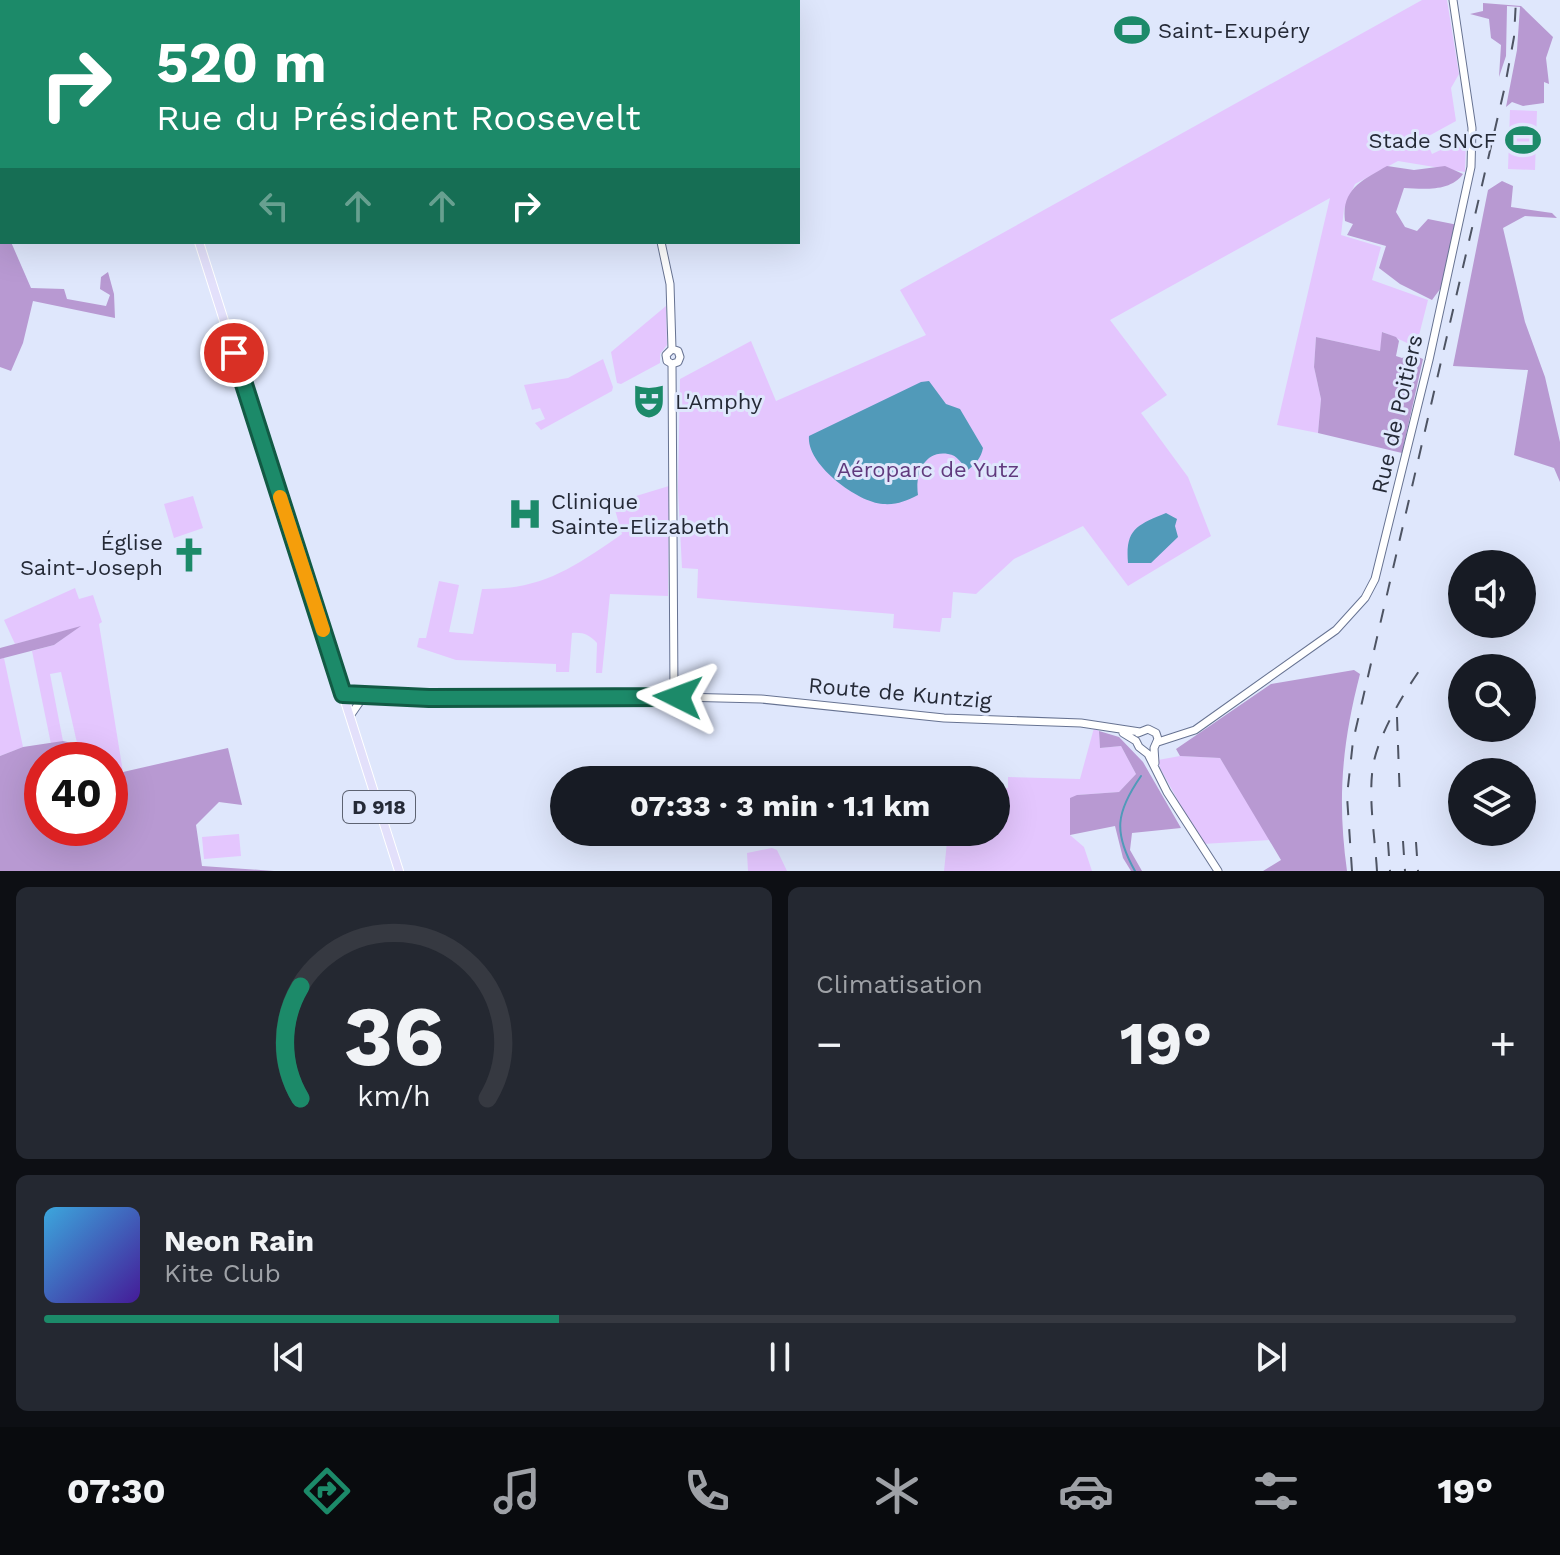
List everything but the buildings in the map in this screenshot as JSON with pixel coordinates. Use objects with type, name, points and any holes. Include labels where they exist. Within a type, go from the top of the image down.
[{"type":"main road","name":"D 918","points":[[200,244],[399,871]]},
{"type":"street","name":"Rue de Poitiers","points":[[1140,732],[1148,729],[1153,743],[1195,730],[1336,630],[1365,598],[1375,579],[1426,374],[1471,167],[1472,128],[1453,0]]},
{"type":"street","points":[[661,244],[670,290],[672,349],[666,355],[667,361],[672,364],[673,696]]},
{"type":"street","name":"Route de Kuntzig","points":[[345,699],[673,696],[761,699],[944,718],[1081,723],[1140,732]]},
{"type":"street","points":[[350,716],[364,698]]},
{"type":"street","name":"Route de Kuntzig","points":[[1118,730],[1136,741],[1139,747],[1153,743]]},
{"type":"street","points":[[1136,741],[1140,732]]},
{"type":"street","points":[[1153,743],[1156,769],[1218,871]]},
{"type":"green space","name":"Aéroparc de Yutz","points":[[1422,0],[1447,0],[1459,74],[1451,88],[1456,121],[1425,138],[1432,154],[1466,138],[1465,172],[1398,161],[1355,184],[1344,209],[1341,235],[1381,247],[1372,280],[1428,300],[1416,347],[1383,332],[1380,351],[1316,337],[1314,367],[1321,399],[1318,433],[1277,425],[1330,198],[1110,320],[1167,395],[1141,413],[1188,477],[1211,536],[1128,586],[1083,526],[1014,559],[976,594],[953,592],[951,618],[942,618],[940,632],[893,628],[894,614],[697,598],[698,569],[682,568],[678,490],[680,379],[751,341],[776,401],[926,335],[900,290]]},
{"type":"green space","name":"Stade SNCF","points":[[1510,110],[1537,111],[1535,170],[1508,169]]},
{"type":"green space","points":[[666,306],[667,345],[660,354],[660,363],[621,384],[617,383],[611,352]]},
{"type":"green space","points":[[603,359],[612,391],[541,430],[535,423],[545,419],[540,408],[532,410],[524,385],[568,378]]},
{"type":"green space","points":[[669,486],[668,596],[610,594],[602,673],[596,673],[597,643],[580,633],[572,633],[569,672],[556,672],[556,664],[456,660],[417,647],[419,638],[426,638],[439,581],[459,585],[449,632],[473,634],[482,589],[540,581],[573,566],[622,534],[613,503]]},
{"type":"green space","points":[[193,496],[203,528],[174,538],[164,504]]},
{"type":"green space","points":[[75,588],[79,599],[93,595],[102,622],[99,624],[118,742],[77,742],[61,672],[50,674],[63,741],[51,742],[32,651],[54,645],[79,627],[15,644],[4,620]]},
{"type":"green space","points":[[4,658],[23,747],[0,756],[0,659]]},
{"type":"green space","points":[[1094,728],[1099,731],[1100,748],[1121,746],[1136,774],[1119,792],[1077,795],[1070,835],[1084,847],[1092,871],[944,871],[947,846],[1010,846],[1010,777],[1080,779]]},
{"type":"green space","points":[[1180,756],[1220,758],[1270,840],[1202,844],[1158,760]]},
{"type":"green space","points":[[239,834],[241,856],[204,859],[202,837]]},
{"type":"green space","points":[[772,848],[777,850],[787,871],[748,871],[747,853]]},
{"type":"shaded area","points":[[1483,3],[1521,6],[1553,37],[1546,58],[1549,84],[1544,82],[1544,103],[1523,106],[1512,102],[1506,107],[1517,50],[1520,7],[1507,6],[1506,56],[1499,77],[1501,45],[1491,38],[1489,19],[1470,14],[1483,11]]},
{"type":"shaded area","points":[[1387,166],[1414,170],[1445,166],[1463,174],[1444,187],[1404,188],[1396,212],[1405,227],[1417,231],[1428,219],[1458,225],[1446,281],[1432,300],[1400,284],[1379,268],[1386,246],[1347,235],[1353,224],[1345,221],[1346,201],[1350,193],[1362,181]]},
{"type":"shaded area","points":[[1502,181],[1513,186],[1511,207],[1552,213],[1557,218],[1525,216],[1503,228],[1525,322],[1545,377],[1560,442],[1560,482],[1554,468],[1514,455],[1528,370],[1453,366],[1488,190]]},
{"type":"shaded area","points":[[0,244],[12,244],[31,288],[64,289],[67,299],[106,306],[110,295],[100,289],[101,277],[108,272],[114,294],[115,318],[33,301],[23,343],[11,371],[0,367]]},
{"type":"shaded area","points":[[1382,332],[1399,341],[1396,356],[1402,358],[1411,354],[1423,359],[1402,453],[1318,433],[1321,399],[1314,367],[1316,337],[1380,351]]},
{"type":"shaded area","points":[[81,626],[54,645],[0,659],[0,648]]},
{"type":"shaded area","points":[[1354,670],[1360,674],[1345,748],[1342,795],[1347,871],[1263,871],[1281,860],[1220,758],[1180,756],[1176,749],[1271,684]]},
{"type":"shaded area","points":[[1099,731],[1119,737],[1143,762],[1181,828],[1132,833],[1130,850],[1142,871],[1131,871],[1123,858],[1115,826],[1070,835],[1070,798],[1119,792],[1136,774],[1121,746],[1100,748]]},
{"type":"shaded area","points":[[23,747],[24,846],[128,846],[128,771],[228,748],[242,805],[219,802],[196,825],[202,866],[274,871],[0,871],[0,756]]},
{"type":"water","points":[[929,381],[946,404],[960,409],[983,448],[978,460],[968,470],[951,455],[932,456],[922,466],[918,495],[901,502],[883,504],[847,489],[824,469],[810,447],[809,436],[921,382]]},
{"type":"water","points":[[1166,513],[1177,519],[1178,537],[1151,563],[1128,563],[1131,535],[1140,525]]},
{"type":"waterway","points":[[1135,871],[1123,845],[1120,822],[1126,801],[1141,776]]},
{"type":"railway","points":[[1352,871],[1347,796],[1353,741],[1505,86],[1514,37],[1516,0]]},
{"type":"railway","points":[[1377,871],[1372,805],[1373,766],[1385,729],[1419,671]]},
{"type":"railway","points":[[1397,717],[1400,801]]},
{"type":"railway","points":[[1403,841],[1405,871]]},
{"type":"railway","points":[[1388,842],[1390,871]]},
{"type":"railway","points":[[1416,842],[1418,871]]},
{"type":"slow traffic","points":[[280,497],[323,630]]},
{"type":"place","name":"Saint-Exupéry","points":[[1132,30]]},
{"type":"place","name":"Stade SNCF","points":[[1523,140]]},
{"type":"place","name":"L'Amphy","points":[[649,401]]},
{"type":"place","name":"Clinique Sainte-Elizabeth","points":[[525,514]]},
{"type":"place","name":"Église Saint-Joseph","points":[[189,555]]},
{"type":"route","points":[[234,353],[343,694],[429,698],[668,697],[673,692],[678,697]]}]
